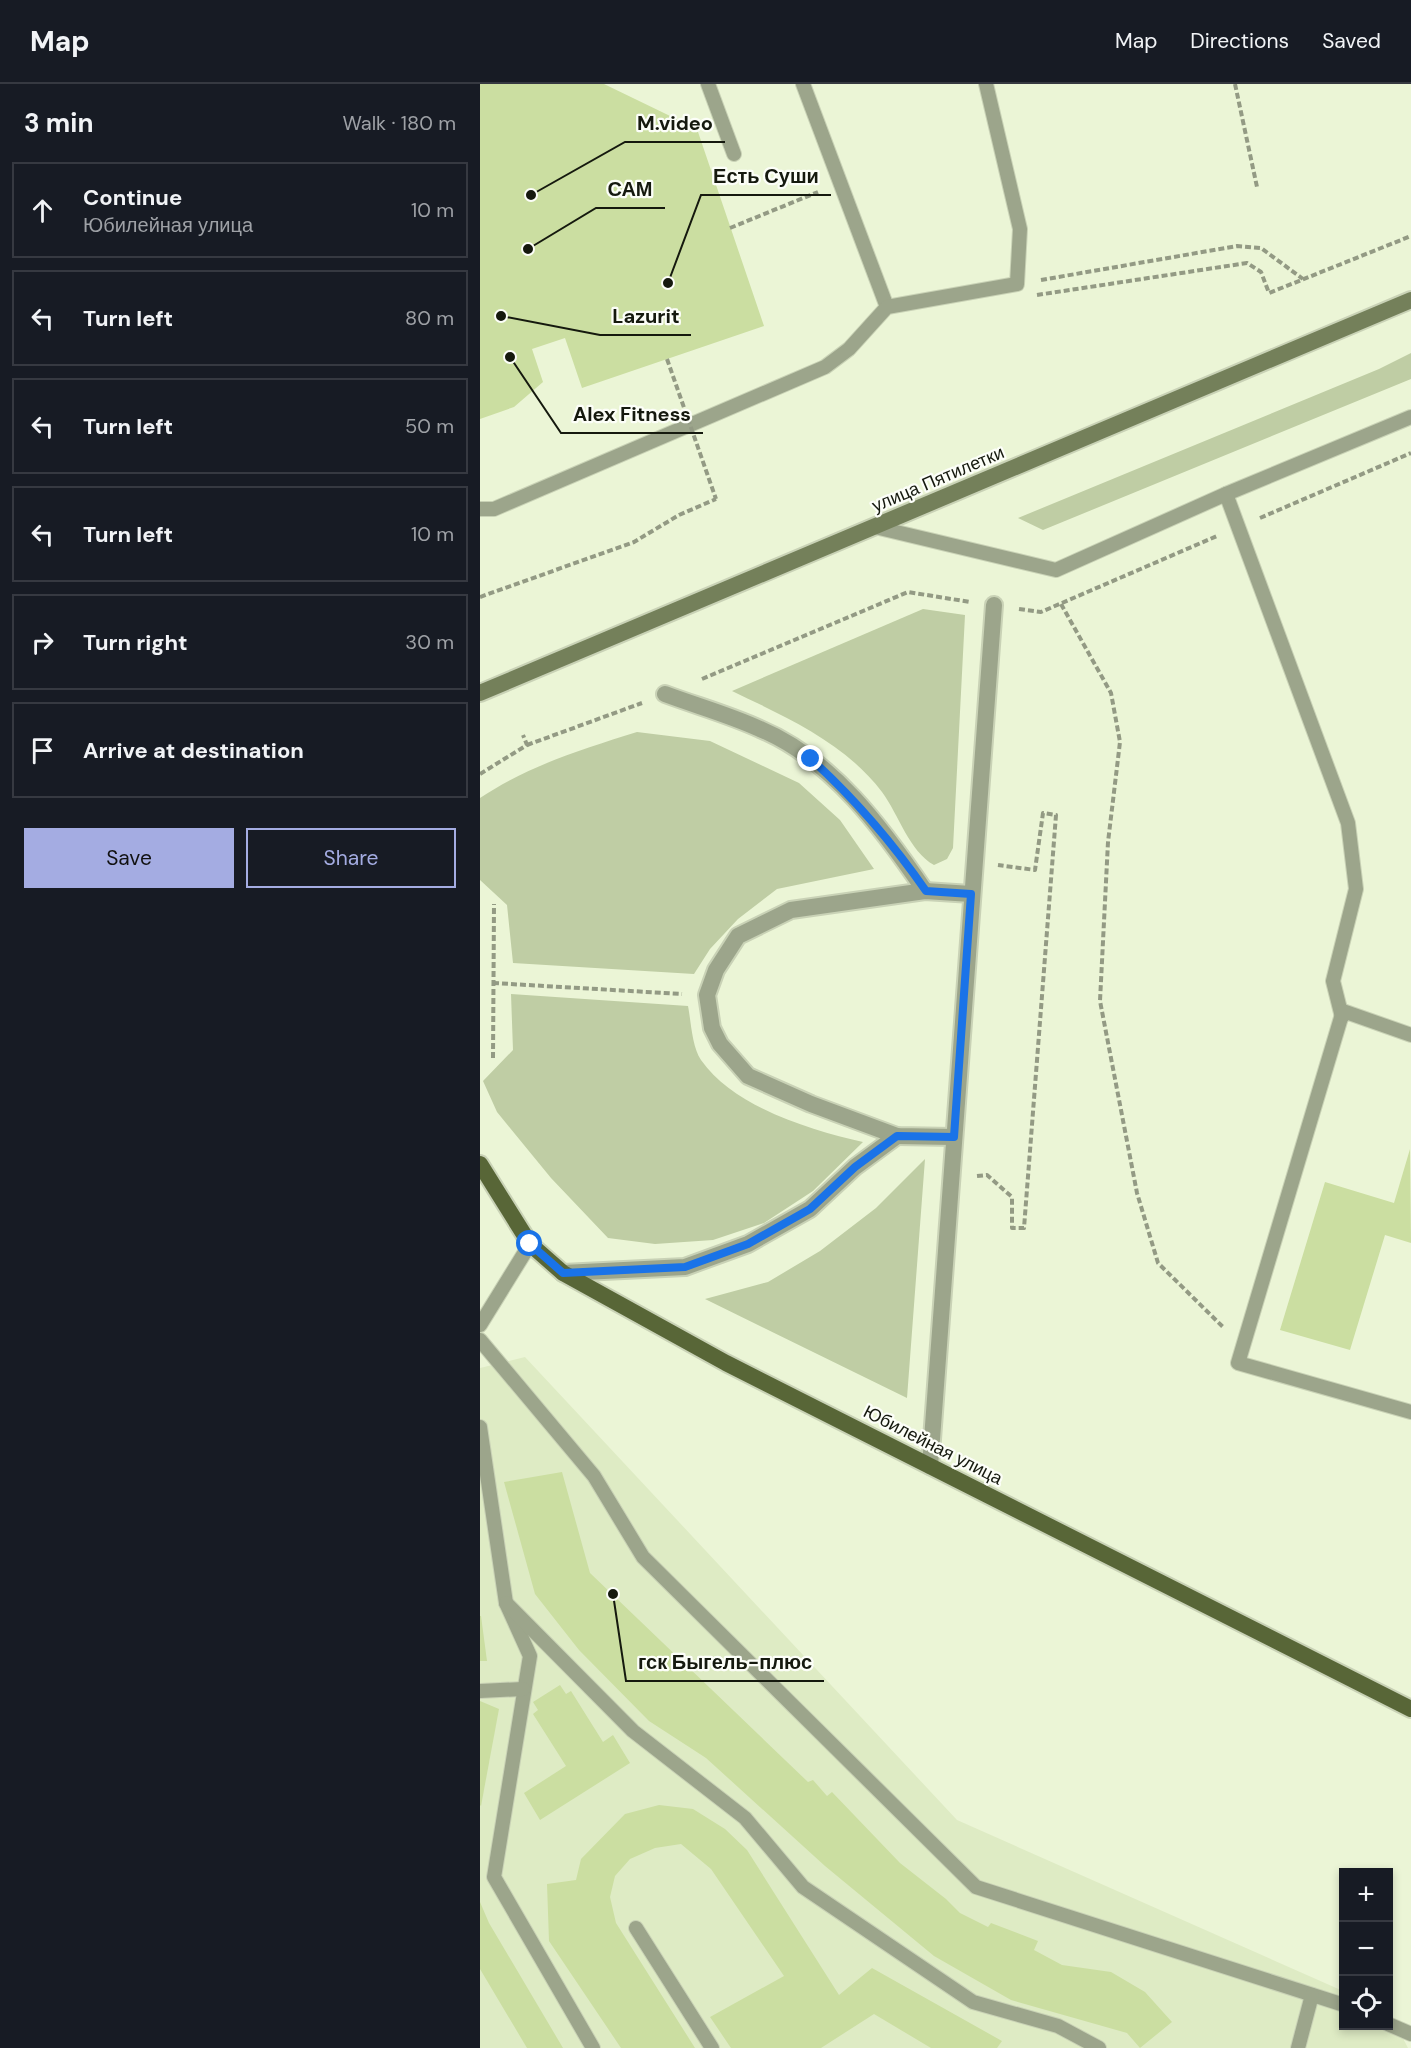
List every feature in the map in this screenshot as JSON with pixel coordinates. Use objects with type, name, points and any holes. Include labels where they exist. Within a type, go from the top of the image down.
[{"type":"main road","name":"улица Пятилетки","points":[[480,693],[1411,300]]},
{"type":"main road","name":"Юбилейная улица","points":[[480,1164],[530,1244],[563,1273],[726,1363],[1411,1709]]},
{"type":"street","points":[[930,1466],[994,605]]},
{"type":"street","points":[[665,694],[762,729],[811,759],[853,797],[901,854],[926,891]]},
{"type":"street","points":[[954,1137],[897,1136],[811,1104],[748,1076],[720,1044],[712,1028],[707,995],[716,970],[738,936],[791,910],[926,891],[971,894]]},
{"type":"street","points":[[563,1273],[685,1267],[748,1244],[810,1209],[855,1167],[897,1136]]},
{"type":"lane","points":[[708,84],[734,153]]},
{"type":"lane","points":[[803,84],[887,307]]},
{"type":"lane","points":[[480,509],[494,509],[825,367],[849,349],[887,307],[1017,284],[1020,229],[986,84]]},
{"type":"lane","points":[[875,527],[1056,570],[1226,494],[1411,417]]},
{"type":"lane","points":[[1226,494],[1348,823],[1356,889],[1333,981],[1342,1017]]},
{"type":"lane","points":[[1411,1035],[1343,1011],[1238,1363],[1411,1412]]},
{"type":"lane","points":[[480,1325],[530,1244]]},
{"type":"lane","points":[[480,1340],[594,1476],[643,1557],[976,1887],[1339,2003]]},
{"type":"lane","points":[[480,1427],[506,1603],[530,1656],[494,1877],[593,2048]]},
{"type":"lane","points":[[506,1603],[633,1731],[745,1818],[803,1887],[973,2002],[1058,2026],[1100,2048]]},
{"type":"lane","points":[[480,1691],[523,1689]]},
{"type":"lane","points":[[636,1928],[712,2048]]},
{"type":"lane","points":[[1298,2048],[1312,1995]]},
{"type":"lane","points":[[1393,2026],[1411,2034]]},
{"type":"path","points":[[1235,84],[1257,187]]},
{"type":"path","points":[[730,228],[839,183]]},
{"type":"path","points":[[1027,297],[1247,262],[1261,272],[1269,293],[1411,236]]},
{"type":"path","points":[[1017,284],[1237,246],[1261,248],[1303,279]]},
{"type":"path","points":[[480,597],[634,542],[679,515],[716,499],[667,359]]},
{"type":"path","points":[[1062,604],[1111,693],[1120,742],[1108,842],[1100,1001],[1137,1193],[1158,1263],[1243,1347]]},
{"type":"path","points":[[480,774],[527,745],[523,735]]},
{"type":"path","points":[[987,1175],[1012,1197],[1012,1228],[1024,1228],[1056,815],[1042,813],[1035,870],[1009,866]]},
{"type":"path","points":[[493,1058],[494,904]]},
{"type":"path","points":[[493,983],[707,995]]},
{"type":"shaded area","points":[[1411,353],[1411,379],[1043,530],[1018,518],[1379,369]]},
{"type":"shaded area","points":[[923,609],[965,615],[953,848],[947,859],[934,865],[925,859],[911,842],[882,792],[850,759],[813,732],[732,691]]},
{"type":"shaded area","points":[[637,732],[710,741],[799,783],[840,820],[874,869],[777,889],[738,919],[710,949],[694,974],[513,963],[507,905],[480,880],[480,798],[537,767]]},
{"type":"shaded area","points":[[511,994],[688,1006],[698,1055],[715,1077],[733,1091],[774,1114],[820,1131],[863,1142],[813,1191],[764,1223],[713,1240],[655,1244],[608,1238],[551,1178],[497,1112],[483,1081],[513,1050]]},
{"type":"shaded area","points":[[925,1159],[907,1398],[705,1299],[768,1282],[820,1251],[876,1208]]},
{"type":"shaded area","points":[[525,1357],[957,1820],[1339,1989],[1339,2030],[1393,2030],[1393,2019],[1408,2048],[480,2048],[480,1368]]},
{"type":"building","points":[[480,84],[604,84],[697,129],[764,326],[582,388],[565,338],[532,349],[543,382],[514,407],[480,419]]},
{"type":"building","points":[[1410,1149],[1411,1243],[1385,1235],[1350,1350],[1280,1330],[1325,1182],[1394,1203]]},
{"type":"building","points":[[562,1472],[590,1573],[808,1782],[813,1780],[827,1796],[832,1792],[900,1863],[960,1913],[988,1927],[991,1923],[1038,1941],[1034,1950],[1062,1965],[1111,1972],[1145,1992],[1172,2022],[1140,2048],[1127,2033],[1011,2000],[934,1956],[825,1866],[706,1758],[649,1721],[579,1650],[535,1594],[504,1482]]},
{"type":"building","points":[[481,1616],[487,1661],[480,1661]]},
{"type":"building","points":[[560,1685],[566,1694],[571,1691],[603,1742],[613,1735],[630,1763],[540,1820],[524,1793],[566,1766],[533,1714],[538,1710],[533,1702]]},
{"type":"building","points":[[480,1701],[499,1709],[481,1806],[480,1805]]},
{"type":"building","points":[[659,1805],[693,1809],[725,1829],[747,1850],[839,1995],[872,1968],[1002,2041],[997,2048],[931,2048],[874,2014],[821,2048],[731,2048],[710,2017],[784,1976],[711,1869],[681,1844],[655,1848],[630,1859],[615,1876],[610,1897],[616,1923],[695,2048],[621,2048],[549,1941],[547,1884],[576,1880],[581,1859],[625,1814]]},
{"type":"building","points":[[480,1902],[489,1923],[563,2048],[527,2048],[480,1969]]},
{"type":"place","name":"M.video","points":[[531,195]]},
{"type":"place","name":"САМ","points":[[528,249]]},
{"type":"place","name":"Есть Суши","points":[[668,283]]},
{"type":"place","name":"Lazurit","points":[[501,316]]},
{"type":"place","name":"Alex Fitness","points":[[510,357]]},
{"type":"place","name":"гск Быгель-плюс","points":[[613,1594]]},
{"type":"route","points":[[530,1244],[563,1273],[620,1272],[685,1267],[748,1244],[810,1209],[855,1167],[897,1136],[954,1137],[971,894],[926,891],[901,854],[853,797],[811,759]]}]
